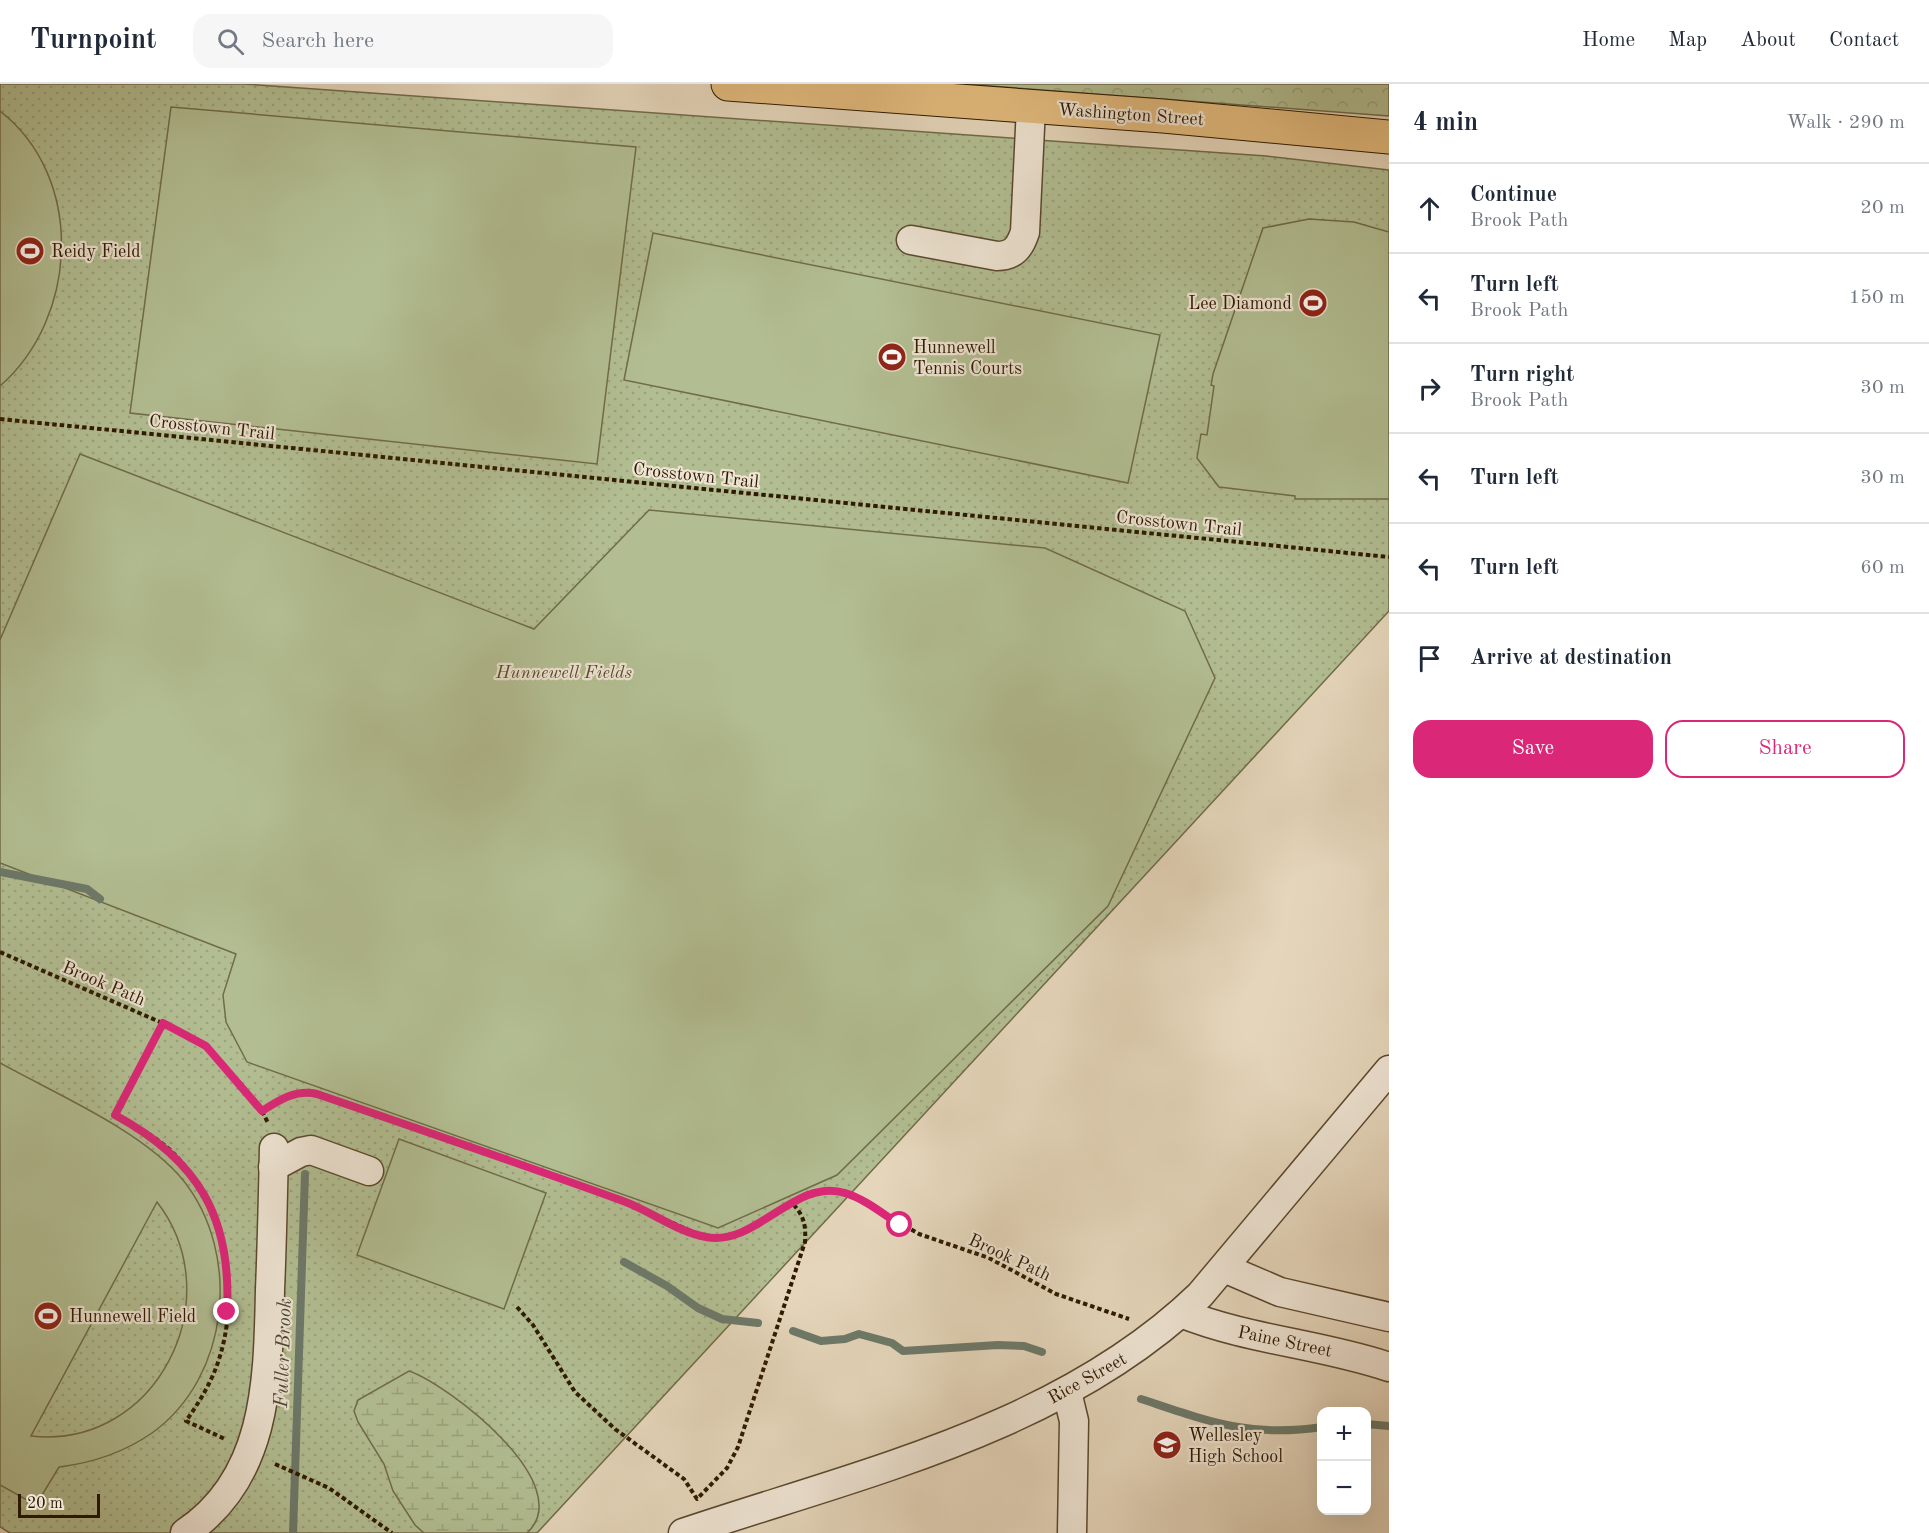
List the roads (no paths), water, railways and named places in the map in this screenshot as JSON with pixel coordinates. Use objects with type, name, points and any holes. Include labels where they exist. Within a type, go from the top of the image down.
[{"type":"main road","name":"Washington Street","points":[[728,84],[1031,106],[1389,137]]},
{"type":"street","points":[[911,240],[997,256],[1005,256],[1018,248],[1025,232],[1031,106]]},
{"type":"street","name":"Rice Street","points":[[683,1533],[726,1526],[922,1454],[1067,1392],[1119,1362],[1181,1313],[1224,1268],[1389,1070]]},
{"type":"street","points":[[185,1533],[206,1517],[230,1489],[251,1452],[263,1414],[269,1359],[274,1157],[311,1150],[369,1171]]},
{"type":"street","points":[[1224,1268],[1280,1292],[1389,1317]]},
{"type":"street","name":"Paine Street","points":[[1181,1313],[1219,1328],[1340,1353],[1389,1366]]},
{"type":"street","points":[[1067,1392],[1074,1421],[1072,1533]]},
{"type":"waterway","name":"Fuller Brook","points":[[0,872],[87,889],[100,899]]},
{"type":"waterway","name":"Fuller Brook","points":[[293,1533],[305,1174]]},
{"type":"waterway","points":[[624,1262],[667,1286],[698,1308],[722,1319],[758,1323]]},
{"type":"waterway","points":[[793,1331],[821,1341],[845,1339],[859,1334],[892,1343],[903,1351],[998,1345],[1024,1346],[1042,1352]]},
{"type":"waterway","points":[[1141,1399],[1208,1420],[1250,1429],[1296,1430],[1317,1428]]},
{"type":"waterway","points":[[1371,1424],[1389,1426]]},
{"type":"place","name":"Reidy Field","points":[[30,251]]},
{"type":"place","name":"Lee Diamond","points":[[1313,303]]},
{"type":"place","name":"Hunnewell Tennis Courts","points":[[892,357]]},
{"type":"place","name":"Hunnewell Field","points":[[48,1316]]},
{"type":"place","name":"Wellesley High School","points":[[1167,1445]]},
{"type":"park label","name":"Hunnewell Fields","points":[[564,672]]}]
